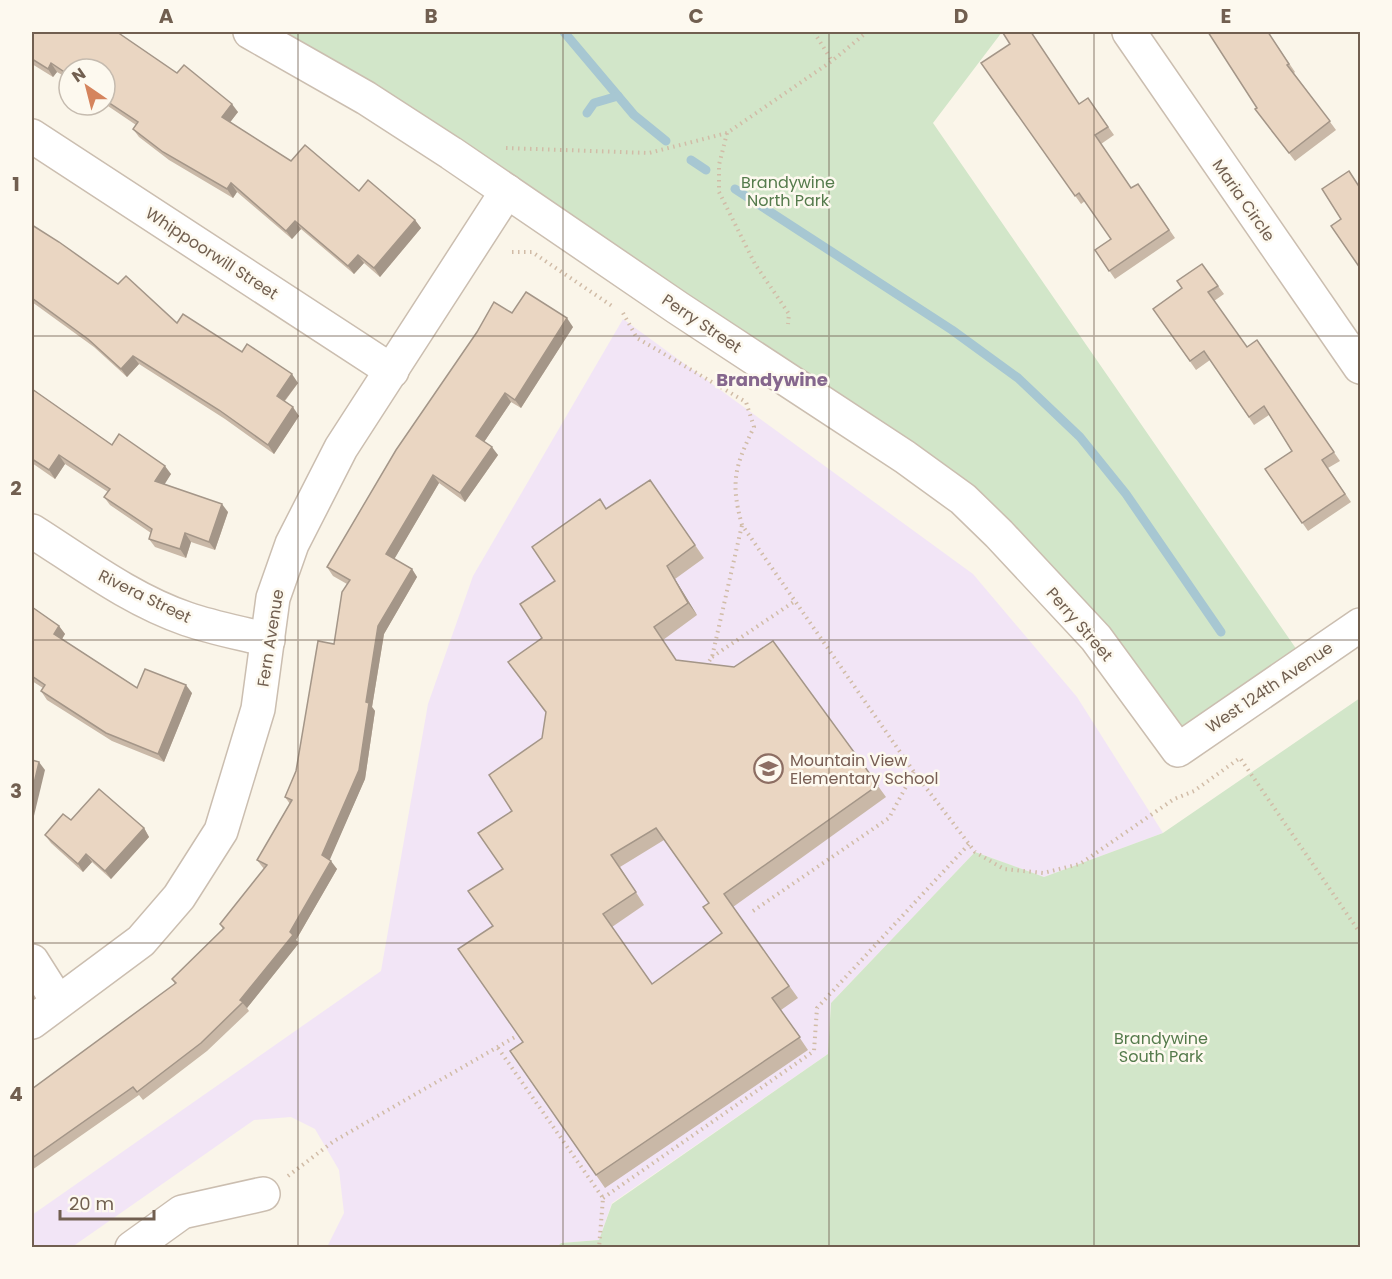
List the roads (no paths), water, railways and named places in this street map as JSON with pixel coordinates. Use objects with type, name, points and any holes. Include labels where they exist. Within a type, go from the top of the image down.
[{"type":"street","name":"Perry Street","points":[[250,32],[366,98],[687,314],[905,457],[963,499],[999,534],[1096,638],[1178,750]]},
{"type":"street","name":"Maria Circle","points":[[1129,32],[1360,367]]},
{"type":"street","name":"Whippoorwill Street","points":[[32,136],[392,371]]},
{"type":"street","name":"Fern Avenue","points":[[32,1022],[141,941],[179,897],[203,862],[220,831],[258,709],[273,598],[292,544],[341,448],[507,191]]},
{"type":"street","name":"Rivera Street","points":[[32,531],[110,581],[158,606],[187,619],[268,639]]},
{"type":"street","name":"West 124th Avenue","points":[[1178,750],[1360,625]]},
{"type":"street","points":[[32,961],[58,1002]]},
{"type":"street","points":[[132,1248],[182,1212],[263,1194]]},
{"type":"waterway","points":[[564,32],[634,115],[666,141]]},
{"type":"waterway","points":[[587,113],[594,103],[618,96]]},
{"type":"waterway","points":[[691,160],[706,170]]},
{"type":"waterway","points":[[735,189],[952,330],[1018,378],[1080,437],[1126,494],[1221,632]]},
{"type":"place","name":"Mountain View Elementary School","points":[[769,769]]},
{"type":"district","name":"Brandywine","points":[[772,380]]},
{"type":"park label","name":"Brandywine North Park","points":[[788,191]]},
{"type":"park label","name":"Brandywine South Park","points":[[1161,1047]]}]
